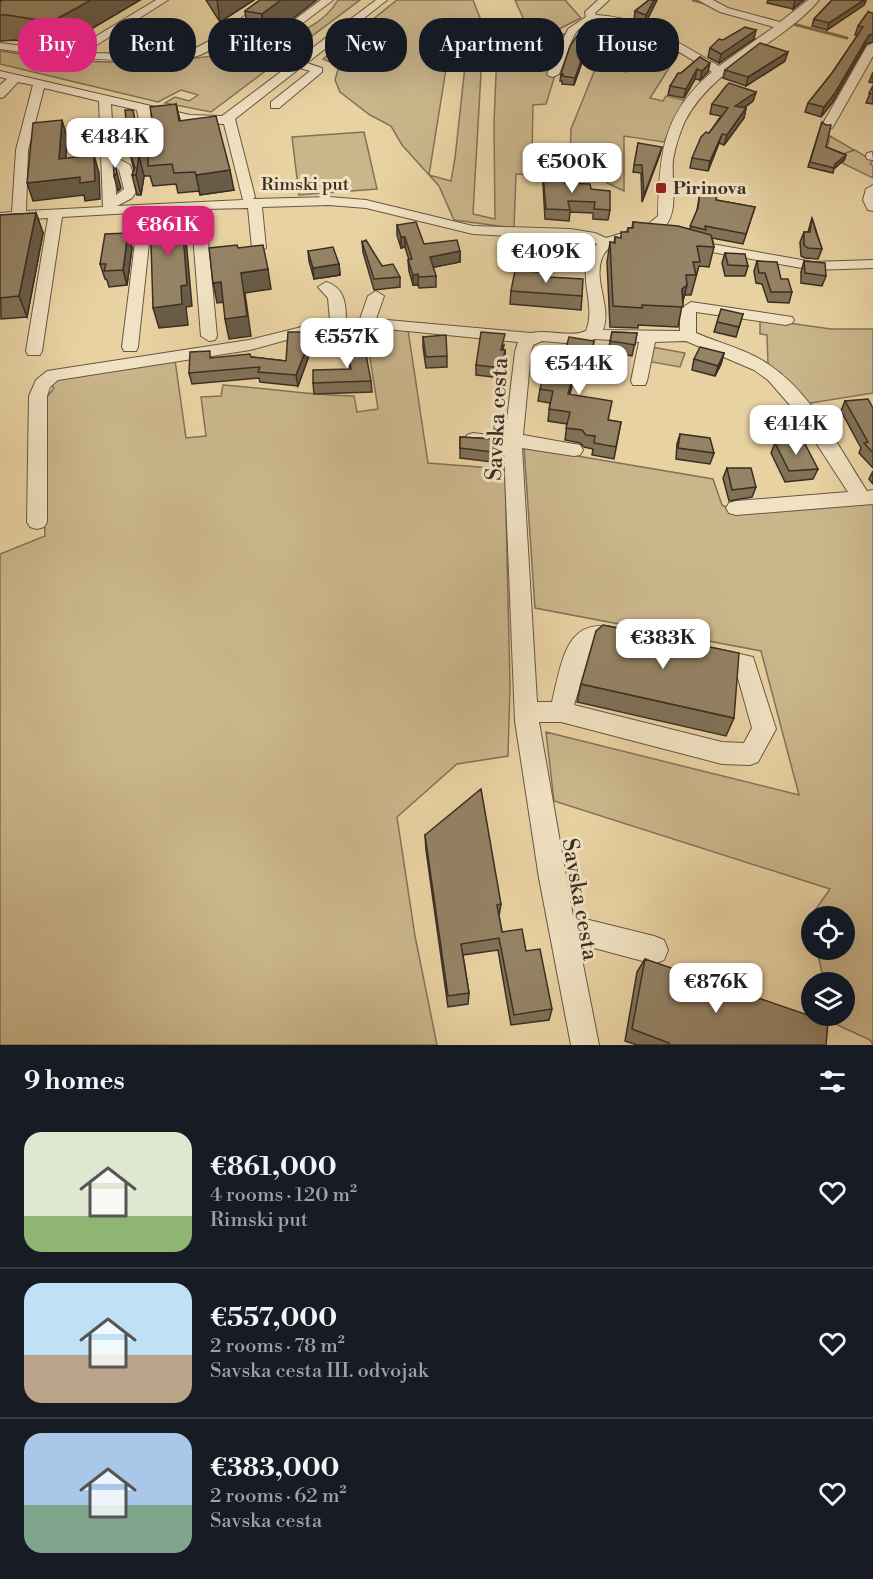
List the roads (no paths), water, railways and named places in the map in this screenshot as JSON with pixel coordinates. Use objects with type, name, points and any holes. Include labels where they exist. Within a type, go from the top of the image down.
[{"type":"street","points":[[97,40],[163,0]]},
{"type":"street","points":[[97,56],[147,57],[187,54],[204,48],[274,0]]},
{"type":"street","points":[[304,18],[328,0]]},
{"type":"street","points":[[313,53],[382,0]]},
{"type":"street","points":[[592,18],[590,12],[604,0]]},
{"type":"street","points":[[703,0],[724,10],[782,26]]},
{"type":"street","points":[[593,334],[597,325],[592,270],[596,254],[606,243],[646,232],[661,224],[665,216],[668,154],[674,134],[698,90],[719,71],[814,0]]},
{"type":"street","points":[[553,74],[573,29],[576,27]]},
{"type":"street","points":[[0,46],[18,49]]},
{"type":"street","points":[[828,125],[873,46]]},
{"type":"street","points":[[679,48],[719,71]]},
{"type":"street","points":[[275,105],[318,70],[313,68]]},
{"type":"street","points":[[205,129],[225,120],[288,72]]},
{"type":"street","points":[[0,74],[190,119],[205,129]]},
{"type":"street","points":[[0,94],[5,86],[15,78]]},
{"type":"street","points":[[19,216],[22,150],[39,83]]},
{"type":"street","points":[[105,99],[110,207]]},
{"type":"street","points":[[143,108],[151,154]]},
{"type":"street","points":[[190,119],[205,129]]},
{"type":"street","points":[[225,120],[230,121],[250,197],[259,249]]},
{"type":"street","points":[[108,158],[125,168],[131,189],[127,195],[110,207]]},
{"type":"street","points":[[873,189],[870,200],[873,207]]},
{"type":"street","points":[[250,197],[284,191]]},
{"type":"street","name":"Rimski put","points":[[0,217],[56,214],[110,207],[137,210],[198,205],[250,197],[366,204],[473,230],[570,233],[590,236],[606,243]]},
{"type":"street","points":[[198,205],[210,336]]},
{"type":"street","points":[[130,347],[142,243],[137,210]]},
{"type":"street","points":[[34,351],[56,214]]},
{"type":"street","points":[[646,232],[783,269],[873,264]]},
{"type":"street","points":[[326,286],[331,289],[338,304],[338,324]]},
{"type":"street","points":[[367,322],[376,296]]},
{"type":"street","points":[[786,320],[692,307],[688,309],[688,336],[770,372],[868,498]]},
{"type":"street","points":[[37,522],[39,389],[47,379],[64,372],[250,345],[318,326],[338,324],[367,322],[530,338]]},
{"type":"street","name":"Savska cesta","points":[[585,1045],[561,926],[527,712],[514,442],[523,352],[530,338],[540,335],[584,338],[593,334],[615,337],[688,336]]},
{"type":"street","points":[[639,381],[648,336]]},
{"type":"street","points":[[473,439],[574,450]]},
{"type":"street","points":[[736,508],[868,498]]},
{"type":"street","points":[[561,712],[580,645],[588,635],[598,633],[644,642]]},
{"type":"street","points":[[527,712],[561,712],[722,753],[750,754],[764,729],[745,664],[689,652]]},
{"type":"street","points":[[561,926],[654,950]]},
{"type":"waterway","points":[[693,0],[708,4]]},
{"type":"waterway","points":[[793,24],[847,38]]},
{"type":"place","name":"Pirinova","points":[[661,188]]}]
